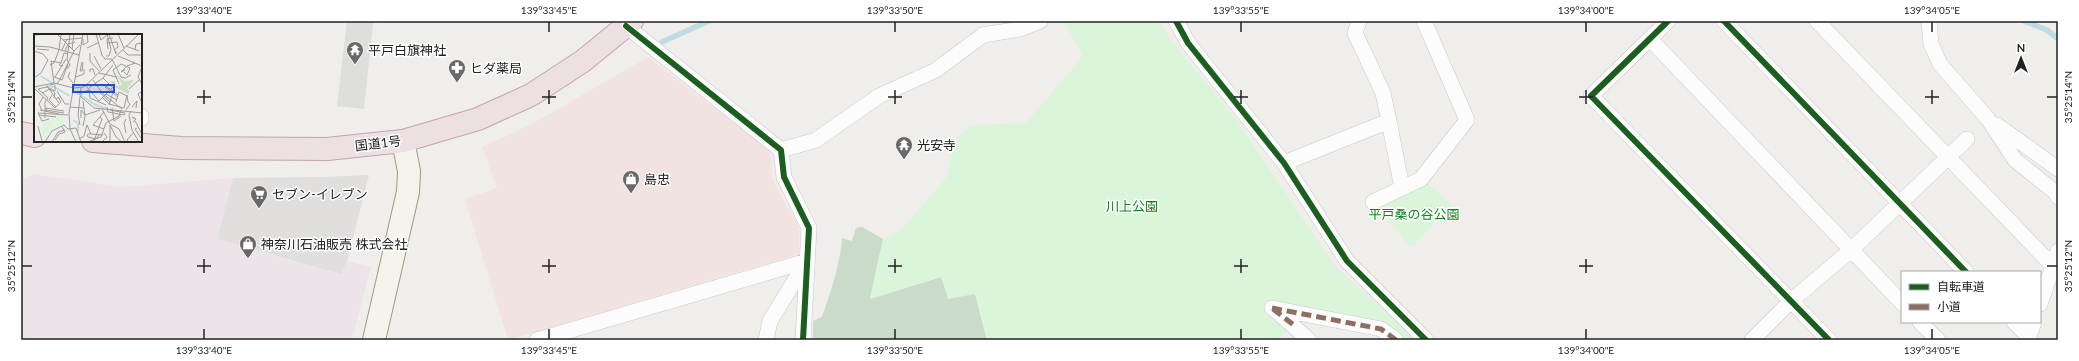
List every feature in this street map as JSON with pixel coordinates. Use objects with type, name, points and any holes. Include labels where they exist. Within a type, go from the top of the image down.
[{"type":"highway","name":"国道1号","points":[[139,142],[181,148],[327,149],[403,141],[478,119],[531,95],[583,61],[629,24]]},
{"type":"highway","points":[[21,133],[34,136]]},
{"type":"street","points":[[781,150],[816,140],[879,96],[936,70],[983,35],[1020,29],[1040,21]]},
{"type":"street","points":[[1176,21],[1188,43],[1284,163],[1347,261],[1426,340]]},
{"type":"street","points":[[1359,21],[1354,33],[1383,93],[1402,188]]},
{"type":"street","points":[[1373,202],[1421,179],[1467,120],[1424,21]]},
{"type":"street","points":[[1668,21],[1591,96],[1829,340]]},
{"type":"street","points":[[1724,21],[1965,271]]},
{"type":"street","points":[[1929,21],[1931,44],[1940,64],[1988,119],[2015,160],[2058,197]]},
{"type":"street","points":[[1824,23],[2053,266]]},
{"type":"street","points":[[629,24],[667,61],[781,150],[784,177],[808,228],[803,340]]},
{"type":"street","points":[[1650,39],[1901,302]]},
{"type":"street","points":[[1988,119],[2058,169]]},
{"type":"street","points":[[1284,163],[1389,121]]},
{"type":"street","points":[[1752,340],[1791,301],[1852,250],[1967,139]]},
{"type":"street","points":[[374,340],[408,192],[409,171],[403,141]]},
{"type":"street","points":[[2041,303],[2052,289],[2053,266],[2058,251]]},
{"type":"street","points":[[537,340],[806,261]]},
{"type":"street","points":[[766,340],[770,321],[806,261]]},
{"type":"street","points":[[1309,340],[1272,308],[1381,329],[1396,340]]},
{"type":"street","points":[[1921,323],[1938,340]]},
{"type":"street","points":[[2015,323],[2028,338],[2034,323]]},
{"type":"shaded area","name":"平戸白旗神社","points":[[347,21],[379,21],[373,24],[364,109],[337,106]]},
{"type":"shaded area","name":"島忠","points":[[648,57],[770,151],[772,179],[799,227],[799,254],[508,340],[465,199],[497,188],[482,147],[532,124]]},
{"type":"shaded area","points":[[33,174],[122,187],[233,178],[217,239],[296,262],[325,177],[369,175],[347,261],[371,267],[352,340],[21,340],[21,181]]},
{"type":"shaded area","points":[[369,175],[347,261],[341,274],[217,239],[233,178]]},
{"type":"green space","name":"川上公園","points":[[1063,21],[1160,21],[1169,38],[1235,118],[1335,266],[1417,340],[1385,340],[1379,336],[1306,320],[1273,340],[987,340],[975,294],[948,299],[941,277],[870,299],[883,239],[901,230],[946,178],[957,138],[971,125],[1026,123],[1083,56]]},
{"type":"green space","name":"平戸桑の谷公園","points":[[1426,182],[1452,205],[1414,245],[1410,247],[1378,206]]},
{"type":"green space","points":[[862,227],[883,239],[870,299],[941,277],[975,294],[987,340],[813,340],[813,321],[822,317],[832,288],[842,238],[852,241],[856,228]]},
{"type":"waterway","points":[[662,42],[709,21]]},
{"type":"waterway","points":[[2024,21],[2047,30],[2058,39]]},
{"type":"marked path","points":[[1272,308],[1381,329],[1396,340]]},
{"type":"marked path","points":[[1273,309],[1295,326]]},
{"type":"cycle path","points":[[1176,21],[1188,43],[1284,163],[1347,261],[1426,340]]},
{"type":"cycle path","points":[[1668,21],[1591,96],[1829,340]]},
{"type":"cycle path","points":[[1724,21],[1965,271]]},
{"type":"cycle path","points":[[626,26],[781,150],[784,177],[809,228],[803,340]]},
{"type":"place","name":"平戸白旗神社","points":[[355,65]]},
{"type":"place","name":"ヒダ薬局","points":[[457,83]]},
{"type":"place","name":"光安寺","points":[[904,160]]},
{"type":"place","name":"島忠","points":[[631,194]]},
{"type":"place","name":"セブン-イレブン","points":[[259,209]]},
{"type":"place","name":"神奈川石油販売 株式会社","points":[[248,259]]}]
